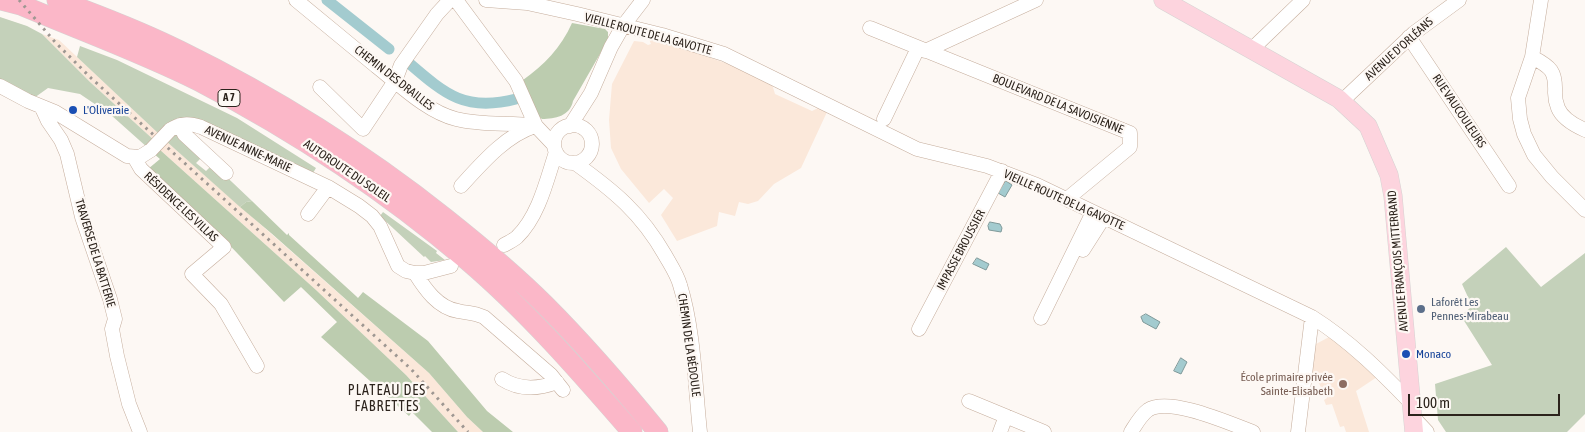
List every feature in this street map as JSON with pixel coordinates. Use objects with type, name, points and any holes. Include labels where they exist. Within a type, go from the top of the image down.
[{"type":"highway","name":"AUTOROUTE DU SOLEIL","points":[[1,0],[21,5],[197,80],[290,132],[357,177],[406,212],[467,260],[530,319],[590,383],[632,432]]},
{"type":"highway","name":"AUTOROUTE DU SOLEIL","points":[[57,0],[178,50],[241,82],[297,114],[390,175],[480,246],[544,304],[605,369],[658,432]]},
{"type":"main road","name":"AVENUE FRANÇOIS MITTERRAND","points":[[1173,2],[1314,84],[1342,102],[1368,126],[1389,175],[1393,196],[1412,417]]},
{"type":"street","name":"CHEMIN DES DRAILLES","points":[[296,0],[395,81],[437,111],[456,119],[500,125],[514,123],[539,129]]},
{"type":"street","points":[[320,87],[363,129],[395,81],[401,65],[437,14],[450,0]]},
{"type":"street","points":[[456,0],[516,81],[539,129],[560,158],[571,163]]},
{"type":"street","name":"VIEILLE ROUTE DE LA GAVOTTE","points":[[486,0],[527,3],[662,35],[724,54],[917,149],[1002,171],[1070,200],[1312,317],[1328,327],[1361,352],[1426,432]]},
{"type":"street","points":[[504,245],[517,237],[529,221],[549,179],[556,137],[565,128],[590,93],[611,47],[623,26],[643,0]]},
{"type":"street","points":[[884,119],[921,49],[1036,0]]},
{"type":"street","points":[[1252,49],[1303,0]]},
{"type":"street","name":"AVENUE D'ORLÉANS","points":[[1342,102],[1410,37],[1459,0]]},
{"type":"street","points":[[1541,0],[1532,57],[1518,98],[1520,119],[1524,134],[1534,155],[1552,177],[1585,210]]},
{"type":"street","name":"BOULEVARD DE LA SAVOISIENNE","points":[[870,28],[1130,133],[1130,147],[1070,200]]},
{"type":"street","name":"RUE VAUCOULEURS","points":[[1410,37],[1509,186]]},
{"type":"street","points":[[1532,57],[1546,64],[1556,79],[1555,100],[1561,114],[1585,130]]},
{"type":"street","points":[[0,86],[65,118],[127,156],[140,157],[151,150],[175,127],[226,173]]},
{"type":"street","points":[[586,130],[590,93]]},
{"type":"street","name":"TRAVERSE DE LA BATTERIE","points":[[42,108],[67,154],[82,217],[110,298],[115,319],[112,329],[117,356],[131,411],[140,432]]},
{"type":"street","name":"AVENUE ANNE-MARIE","points":[[175,127],[194,125],[214,132],[328,186],[372,216],[380,226],[398,266],[406,271],[415,273]]},
{"type":"street","points":[[461,186],[478,167],[516,134],[539,129],[578,126],[586,130],[592,144],[591,151],[587,157],[582,161],[571,163],[549,179]]},
{"type":"street","name":"CHEMIN DE LA BÉDOULE","points":[[591,151],[599,173],[612,190],[650,230],[680,284],[687,314],[700,432]]},
{"type":"street","name":"RÉSIDENCE LES VILLAS","points":[[134,157],[141,170],[224,247],[192,274],[221,304],[257,366]]},
{"type":"street","name":"CHEMIN DE LA BÉDOULE","points":[[571,163],[612,190]]},
{"type":"street","points":[[1070,200],[1120,164]]},
{"type":"street","name":"IMPASSE BROUSSIER","points":[[920,329],[1002,171]]},
{"type":"street","points":[[308,214],[328,186]]},
{"type":"street","points":[[1046,315],[1071,272],[1098,214]]},
{"type":"street","points":[[415,273],[424,273],[451,266]]},
{"type":"street","points":[[415,273],[427,291],[447,309],[460,312],[474,312],[484,317],[551,375],[560,386],[521,387],[502,379]]},
{"type":"street","points":[[1298,432],[1312,317]]},
{"type":"street","points":[[969,401],[1044,432]]},
{"type":"street","points":[[1131,432],[1138,421],[1149,410],[1164,406],[1186,408],[1254,432]]},
{"type":"street","points":[[1000,432],[1006,416]]},
{"type":"shaded area","points":[[42,34],[59,40],[160,135],[155,141],[90,82]]},
{"type":"shaded area","points":[[649,39],[656,39],[731,65],[772,84],[775,94],[812,111],[818,108],[827,112],[801,168],[774,184],[758,201],[748,204],[739,202],[735,216],[719,212],[717,226],[677,241],[661,215],[673,198],[664,189],[649,203],[621,169],[611,148],[609,120],[612,84],[634,41],[643,42],[648,45],[651,44]]},
{"type":"shaded area","points":[[166,141],[429,373],[467,417],[483,432],[458,432],[406,375],[316,290],[159,149]]},
{"type":"shaded area","name":"École primaire privée Sainte-Elisabeth","points":[[1331,336],[1377,377],[1356,391],[1369,432],[1346,432],[1344,426],[1340,427],[1332,404],[1326,405],[1324,400],[1327,398],[1312,371],[1311,366],[1316,344]]},
{"type":"green space","points":[[0,17],[27,26],[42,34],[90,82],[155,141],[148,148],[111,115],[80,94],[48,88],[34,98],[0,80]]},
{"type":"green space","points":[[572,23],[605,29],[608,32],[608,40],[569,110],[561,116],[542,119],[538,116],[523,80],[551,55],[563,40]]},
{"type":"green space","points":[[80,46],[117,60],[237,118],[316,168],[313,173],[196,118],[186,118],[160,135],[77,57]]},
{"type":"green space","points":[[177,132],[201,158],[196,163],[206,171],[213,164],[252,201],[246,202],[240,207],[166,141]]},
{"type":"green space","points":[[159,149],[316,290],[406,375],[458,432],[432,432],[412,412],[409,416],[321,337],[337,322],[301,287],[284,302],[215,230],[148,169],[160,159],[154,154]]},
{"type":"green space","points":[[252,201],[358,298],[363,292],[428,341],[487,411],[513,432],[483,432],[467,417],[429,373],[240,207],[246,202]]},
{"type":"green space","points":[[383,212],[437,251],[436,253],[445,260],[431,262],[424,257],[380,216]]},
{"type":"green space","points":[[1506,247],[1541,287],[1585,253],[1585,414],[1567,432],[1446,432],[1438,420],[1435,384],[1492,365],[1461,316],[1472,306],[1462,284]]},
{"type":"water","points":[[1006,181],[1012,185],[1005,197],[998,193]]},
{"type":"water","points":[[990,222],[1000,224],[1001,232],[989,230]]},
{"type":"water","points":[[977,258],[989,264],[986,270],[973,264]]},
{"type":"water","points":[[1146,314],[1160,322],[1156,329],[1143,322],[1141,317]]},
{"type":"water","points":[[1181,358],[1187,362],[1181,374],[1174,371]]},
{"type":"waterway","points":[[327,0],[389,49]]},
{"type":"waterway","points":[[410,64],[446,92],[470,102],[499,102],[516,99]]},
{"type":"railway","points":[[19,0],[55,42],[91,78],[411,369],[468,432]]},
{"type":"place","name":"L'Oliveraie","points":[[73,110]]},
{"type":"place","name":"Laforêt Les Pennes-Mirabeau","points":[[1421,309]]},
{"type":"place","name":"Monaco","points":[[1406,354]]},
{"type":"place","name":"École primaire privée Sainte-Elisabeth","points":[[1343,384]]},
{"type":"district","name":"PLATEAU DES FABRETTES","points":[[387,400]]}]
